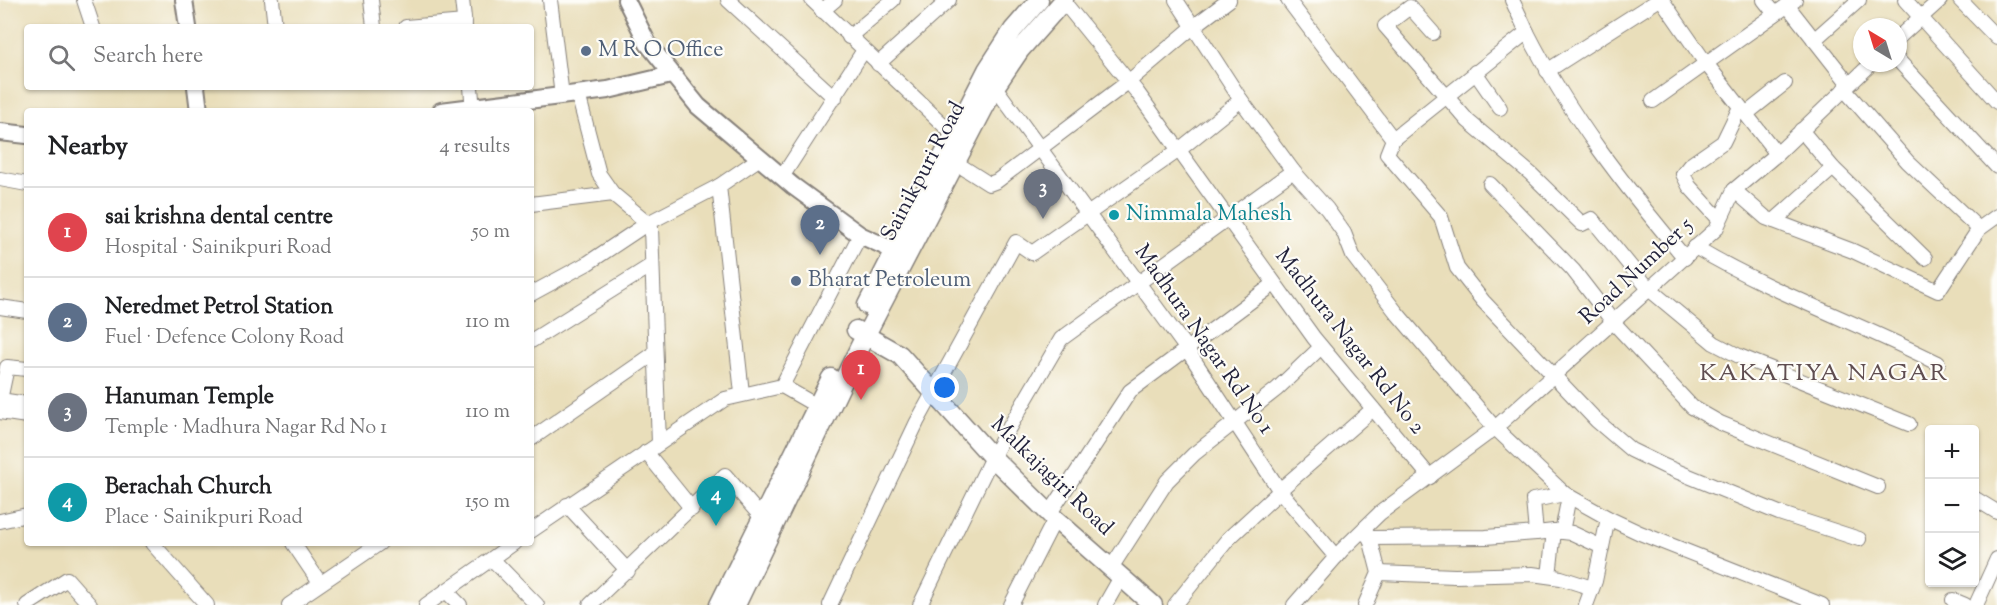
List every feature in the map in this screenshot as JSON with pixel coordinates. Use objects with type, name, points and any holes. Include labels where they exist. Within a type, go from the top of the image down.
[{"type":"main road","name":"Sainikpuri Road","points":[[736,605],[894,251],[987,70],[1013,30],[1039,0]]},
{"type":"main road","name":"Sainikpuri Road","points":[[719,605],[817,406],[956,163],[995,87],[1020,51],[1064,0]]},
{"type":"main road","name":"Malkajagiri Road","points":[[857,338],[927,384],[992,457],[1053,516],[1153,605]]},
{"type":"street","points":[[84,0],[92,24]]},
{"type":"street","points":[[184,0],[188,24]]},
{"type":"street","points":[[272,0],[275,24]]},
{"type":"street","points":[[371,0],[374,24]]},
{"type":"street","points":[[462,0],[465,24]]},
{"type":"street","points":[[550,0],[570,95],[599,174],[613,194],[651,228],[659,442]]},
{"type":"street","points":[[626,0],[648,44],[698,106],[782,177],[860,235],[894,251]]},
{"type":"street","points":[[728,0],[835,98]]},
{"type":"street","points":[[812,0],[954,135]]},
{"type":"street","points":[[822,11],[835,0]]},
{"type":"street","points":[[849,37],[893,0]]},
{"type":"street","points":[[878,64],[949,0]]},
{"type":"street","name":"Madhura Nagar Rd No 2","points":[[1064,0],[1179,150],[1321,347],[1430,477]]},
{"type":"street","points":[[1176,0],[1241,100],[1293,171],[1344,232],[1353,256],[1396,312],[1496,428],[1567,495],[1608,518],[1822,605]]},
{"type":"street","points":[[956,163],[989,184],[1006,176],[1229,0]]},
{"type":"street","points":[[1547,72],[1660,0],[1777,154]]},
{"type":"street","points":[[1764,0],[1775,14]]},
{"type":"street","points":[[1814,40],[1859,0]]},
{"type":"street","points":[[1905,0],[1997,102]]},
{"type":"street","points":[[1907,30],[1940,0]]},
{"type":"street","points":[[1960,0],[1997,38]]},
{"type":"street","points":[[1516,2],[1527,32],[1547,72],[1606,161],[1685,258]]},
{"type":"street","points":[[1295,3],[1393,139]]},
{"type":"street","points":[[1653,101],[1791,3],[1847,86],[1908,162],[1979,229]]},
{"type":"street","points":[[1432,33],[1410,7],[1385,26],[1468,121],[1531,174],[1582,224],[1592,219],[1649,289],[1714,343],[1909,424]]},
{"type":"street","points":[[1527,32],[1393,139],[1386,154],[1441,217],[1457,268],[1483,302],[1553,376],[1597,421],[1631,450],[1779,513],[1859,539]]},
{"type":"street","points":[[782,177],[864,50]]},
{"type":"street","points":[[1907,70],[1997,167]]},
{"type":"street","points":[[1475,72],[1500,108]]},
{"type":"street","name":"Road Number 5","points":[[1294,605],[1336,557],[1366,534],[1380,513],[1496,428],[1716,229],[1734,190],[1777,154],[1862,72]]},
{"type":"street","points":[[480,108],[608,90],[671,75]]},
{"type":"street","points":[[1719,219],[1689,186],[1683,174],[1690,165],[1719,146],[1743,111],[1785,83]]},
{"type":"street","name":"Madhura Nagar Rd No 1","points":[[995,87],[1186,348],[1281,490],[1336,557]]},
{"type":"street","points":[[196,90],[200,108]]},
{"type":"street","points":[[471,90],[473,108]]},
{"type":"street","points":[[830,605],[927,384],[964,340],[1016,242],[1032,254],[1179,150],[1241,100]]},
{"type":"street","points":[[1801,130],[1833,168],[1925,258]]},
{"type":"street","points":[[0,132],[24,135]]},
{"type":"street","points":[[534,292],[588,262],[648,223],[719,186],[760,158]]},
{"type":"street","points":[[1774,221],[1833,168]]},
{"type":"street","points":[[920,605],[992,457],[1061,339],[1293,171]]},
{"type":"street","points":[[0,179],[24,183]]},
{"type":"street","points":[[1490,184],[1573,270],[1614,323],[1692,407],[1720,423],[1878,487]]},
{"type":"street","points":[[719,186],[742,393]]},
{"type":"street","points":[[1734,190],[1766,218],[1854,251],[1938,291],[1979,229],[1997,216]]},
{"type":"street","points":[[534,204],[613,194]]},
{"type":"street","points":[[782,386],[860,235]]},
{"type":"street","points":[[1695,248],[1740,274],[1873,330],[1938,363]]},
{"type":"street","points":[[534,339],[652,265]]},
{"type":"street","points":[[1011,605],[1053,516],[1130,391],[1274,284]]},
{"type":"street","points":[[0,307],[24,311]]},
{"type":"street","points":[[1105,605],[1116,573],[1167,481],[1194,454],[1277,389],[1321,347]]},
{"type":"street","points":[[534,437],[655,352]]},
{"type":"street","points":[[24,369],[7,367],[0,400],[24,404]]},
{"type":"street","points":[[534,529],[724,399],[742,393],[782,386],[817,406]]},
{"type":"street","points":[[1175,605],[1228,539],[1373,409]]},
{"type":"street","points":[[0,412],[24,416]]},
{"type":"street","points":[[646,452],[692,509]]},
{"type":"street","points":[[595,602],[725,475],[763,519]]},
{"type":"street","points":[[1549,576],[1567,495]]},
{"type":"street","points":[[1536,533],[1533,500],[1567,495]]},
{"type":"street","points":[[1979,501],[1997,512]]},
{"type":"street","points":[[567,505],[628,571]]},
{"type":"street","points":[[0,521],[24,516]]},
{"type":"street","points":[[1586,605],[1608,518]]},
{"type":"street","points":[[1365,605],[1379,573],[1366,534],[1486,537],[1558,531],[1572,533],[1602,547]]},
{"type":"street","points":[[157,546],[207,605]]},
{"type":"street","points":[[295,546],[320,583]]},
{"type":"street","points":[[289,605],[376,546]]},
{"type":"street","points":[[426,605],[510,546]]},
{"type":"street","points":[[492,559],[537,605]]},
{"type":"street","points":[[1976,605],[1997,559]]},
{"type":"street","points":[[1379,573],[1549,576],[1592,588]]},
{"type":"street","points":[[27,605],[67,579],[90,605]]},
{"type":"street","points":[[446,591],[460,605]]},
{"type":"place","name":"M R O Office","points":[[586,51]]},
{"type":"place","name":"Nimmala Mahesh","points":[[1114,215]]},
{"type":"place","name":"Hanuman Temple","points":[[1043,219]]},
{"type":"place","name":"Neredmet Petrol Station","points":[[820,255]]},
{"type":"place","name":"Bharat Petroleum","points":[[796,281]]},
{"type":"place","name":"sai krishna dental centre","points":[[861,400]]},
{"type":"place","name":"Berachah Church","points":[[716,526]]},
{"type":"district","name":"KAKATIYA NAGAR","points":[[1824,374]]}]
